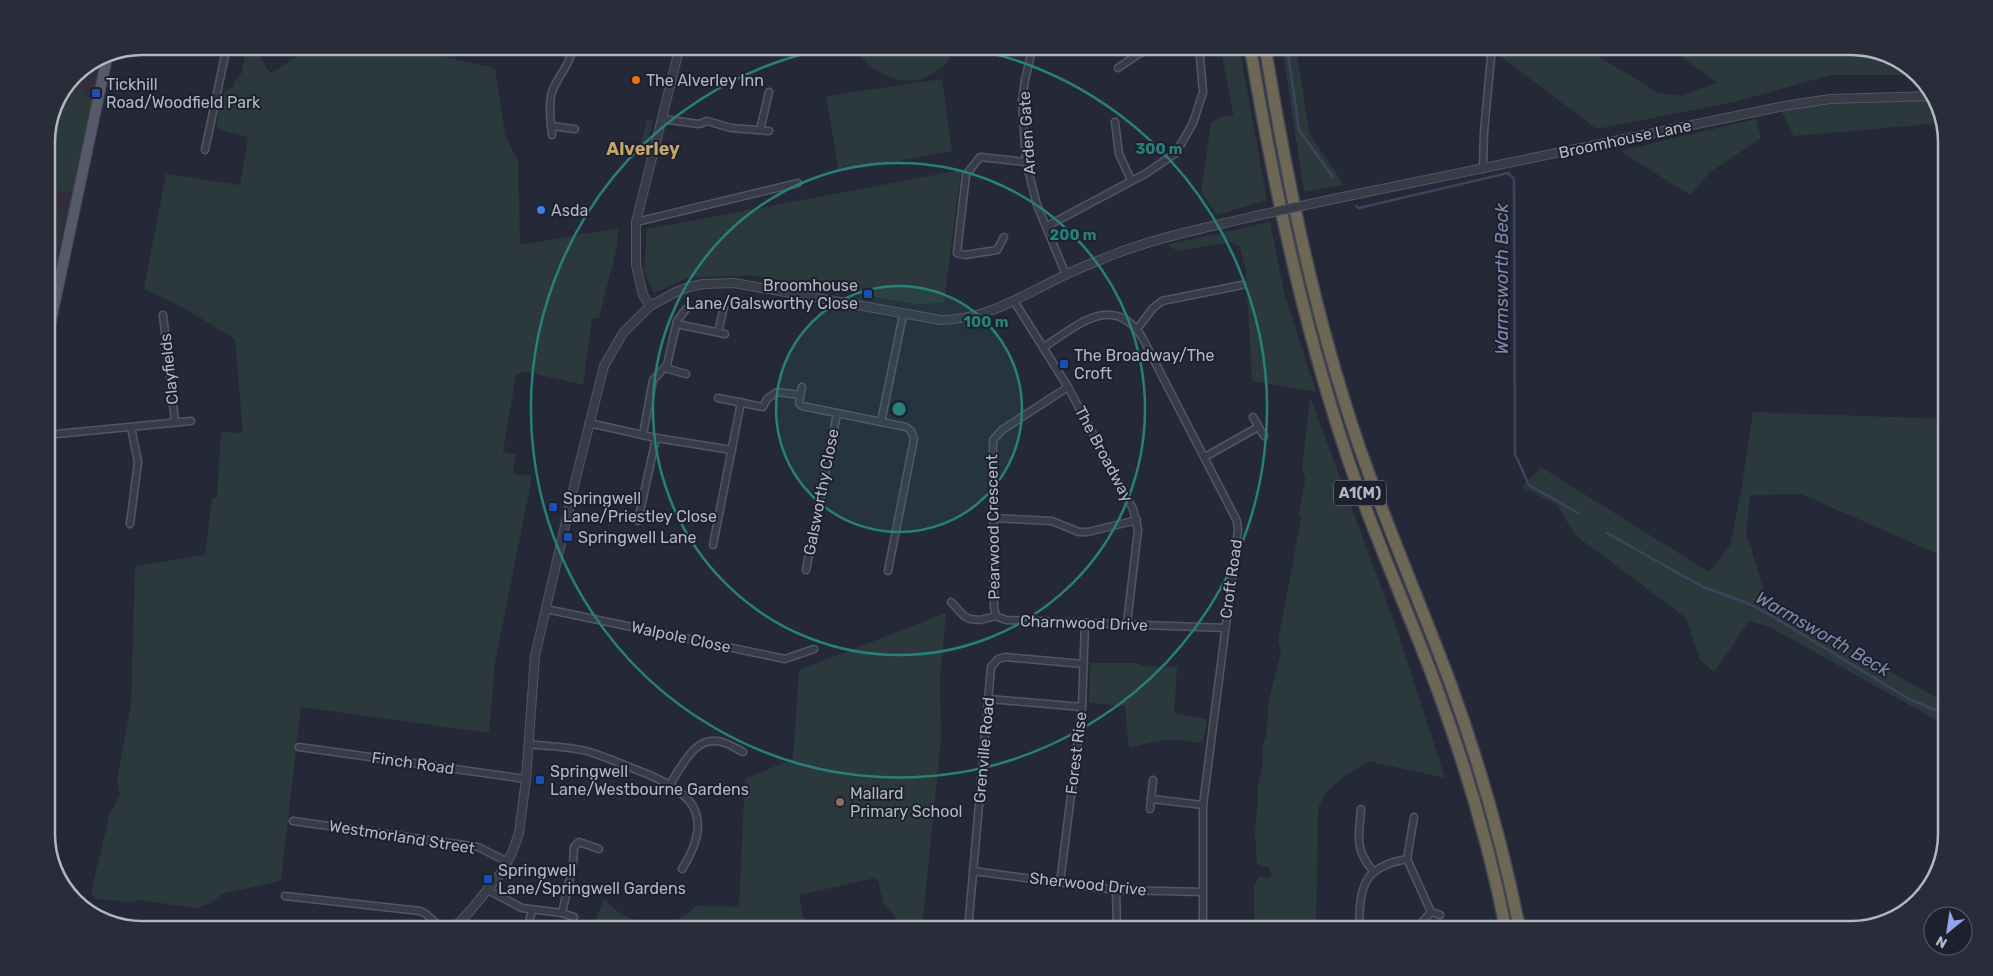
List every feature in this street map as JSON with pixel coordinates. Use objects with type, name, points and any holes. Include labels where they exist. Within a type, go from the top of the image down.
[{"type":"highway","name":"A1(M)","points":[[1252,55],[1278,202],[1314,351],[1344,448],[1367,513],[1456,742],[1481,826],[1504,921]]},
{"type":"highway","name":"A1(M)","points":[[1266,55],[1286,173],[1298,227],[1312,288],[1341,390],[1381,508],[1434,640],[1466,728],[1495,822],[1518,921]]},
{"type":"main road","points":[[55,302],[106,63]]},
{"type":"street","points":[[205,150],[224,55]]},
{"type":"street","points":[[552,135],[550,98],[552,90],[571,55]]},
{"type":"street","points":[[650,306],[643,295],[636,265],[636,222],[678,55]]},
{"type":"street","name":"Arden Gate","points":[[1031,55],[1022,101],[1026,162],[1031,188],[1066,275]]},
{"type":"street","points":[[1118,68],[1137,55]]},
{"type":"street","points":[[1047,226],[1145,174],[1176,153],[1193,123],[1203,92],[1200,55]]},
{"type":"street","points":[[1483,169],[1484,132],[1491,55]]},
{"type":"street","points":[[760,130],[769,92]]},
{"type":"street","name":"Broomhouse Lane","points":[[1066,275],[1116,254],[1167,237],[1319,202],[1784,106],[1830,99],[1925,96]]},
{"type":"street","points":[[662,119],[699,124],[707,121],[731,128],[769,132]]},
{"type":"street","points":[[1115,122],[1119,154],[1131,180]]},
{"type":"street","points":[[552,126],[575,129]]},
{"type":"street","points":[[1004,237],[997,250],[966,255],[957,252],[966,175],[980,157],[1026,162]]},
{"type":"street","points":[[636,222],[798,182]]},
{"type":"street","points":[[460,921],[488,890],[508,862],[519,833],[526,779],[535,656],[604,366],[623,332],[650,306],[663,298],[689,287],[702,284],[734,283],[903,314],[941,320],[954,320],[980,315],[1014,301],[1066,275]]},
{"type":"street","points":[[1137,329],[1153,308],[1162,301],[1242,285]]},
{"type":"street","name":"The Broadway","points":[[1014,301],[1068,387],[1133,509],[1137,520],[1138,530],[1127,624]]},
{"type":"street","points":[[677,324],[721,333],[724,307]]},
{"type":"street","points":[[643,435],[653,380],[665,368],[677,324],[686,310]]},
{"type":"street","points":[[881,422],[903,314]]},
{"type":"street","name":"Croft Road","points":[[1044,347],[1086,320],[1106,314],[1123,317],[1137,329],[1237,521],[1238,530],[1224,628],[1203,805],[1203,921]]},
{"type":"street","name":"Clayfields","points":[[163,315],[175,422]]},
{"type":"street","points":[[665,368],[686,374]]},
{"type":"street","points":[[718,398],[763,407],[768,399],[777,392],[800,395],[802,387]]},
{"type":"street","name":"Pearwood Crescent","points":[[996,616],[994,607],[992,448],[996,434],[1068,387]]},
{"type":"street","name":"Galsworthy Close","points":[[800,395],[799,403],[802,406],[906,427],[912,431],[914,439],[888,571]]},
{"type":"street","points":[[713,545],[741,402]]},
{"type":"street","name":"Galsworthy Close","points":[[806,570],[836,414]]},
{"type":"street","points":[[1253,417],[1264,436]]},
{"type":"street","name":"Clayfields","points":[[55,434],[191,421]]},
{"type":"street","points":[[589,423],[656,438],[732,450]]},
{"type":"street","points":[[130,524],[138,462],[131,427]]},
{"type":"street","points":[[1205,457],[1258,427]]},
{"type":"street","points":[[638,521],[656,438]]},
{"type":"street","points":[[992,518],[1052,521],[1071,530],[1088,532],[1137,520]]},
{"type":"street","name":"Charnwood Drive","points":[[951,602],[964,616],[980,620],[996,616],[1006,620],[1224,628]]},
{"type":"street","name":"Walpole Close","points":[[546,609],[785,659],[814,649]]},
{"type":"street","name":"Forest Rise","points":[[1060,882],[1082,707],[1085,623]]},
{"type":"street","name":"Grenville Road","points":[[969,921],[991,667],[998,659],[1004,657],[1084,664]]},
{"type":"street","points":[[989,699],[1082,707]]},
{"type":"street","points":[[670,784],[692,750],[703,742],[725,742],[743,752]]},
{"type":"street","points":[[528,744],[593,753],[670,784],[684,793],[696,813],[698,832],[693,849],[682,869]]},
{"type":"street","name":"Finch Road","points":[[299,748],[526,779]]},
{"type":"street","points":[[1150,809],[1153,780]]},
{"type":"street","points":[[1151,799],[1203,805]]},
{"type":"street","points":[[1361,809],[1360,852],[1373,871]]},
{"type":"street","points":[[1414,817],[1407,858],[1431,912],[1440,915]]},
{"type":"street","name":"Westmorland Street","points":[[293,821],[478,847],[508,862]]},
{"type":"street","points":[[562,913],[574,847],[579,842],[599,849]]},
{"type":"street","points":[[1359,921],[1361,892],[1373,871],[1389,862],[1407,858]]},
{"type":"street","name":"Sherwood Drive","points":[[973,871],[1116,890],[1203,892]]},
{"type":"street","points":[[488,890],[513,905],[532,911],[562,913],[574,917]]},
{"type":"street","points":[[1116,890],[1117,921]]},
{"type":"street","points":[[285,896],[420,911],[434,921]]},
{"type":"street","points":[[529,921],[532,911]]},
{"type":"street","points":[[1423,921],[1431,912]]},
{"type":"shaded area","points":[[245,55],[261,55],[266,68],[272,73],[298,55],[436,55],[495,68],[505,135],[518,161],[520,245],[619,228],[616,251],[599,318],[592,319],[583,385],[524,371],[516,375],[503,452],[516,455],[513,474],[532,476],[495,663],[489,733],[301,707],[281,879],[279,881],[222,894],[211,903],[196,908],[139,900],[131,902],[95,899],[91,892],[110,813],[120,795],[117,779],[131,705],[135,566],[205,555],[212,498],[217,497],[221,432],[243,433],[235,339],[182,307],[144,289],[166,174],[240,185],[248,137],[218,129],[220,103],[224,93],[228,89],[233,88],[234,82],[241,74]]},
{"type":"shaded area","points":[[860,55],[950,55],[947,62],[936,71],[926,77],[914,80],[891,78],[870,66]]},
{"type":"shaded area","points":[[1222,55],[1241,55],[1267,200],[1217,215],[1201,192],[1211,123],[1223,116],[1234,117]]},
{"type":"shaded area","points":[[1283,55],[1297,55],[1309,133],[1344,185],[1304,192]]},
{"type":"shaded area","points":[[1597,55],[1658,93],[1681,96],[1717,83],[1679,55],[1851,55],[1879,60],[1890,64],[1907,75],[1831,75],[1734,102],[1597,129],[1500,56]]},
{"type":"shaded area","points":[[103,65],[55,300],[55,136],[58,119],[64,103],[73,89],[85,76]]},
{"type":"shaded area","points":[[942,79],[952,151],[839,172],[826,96]]},
{"type":"shaded area","points":[[78,84],[93,104],[72,193],[55,190],[55,136],[58,119],[64,103]]},
{"type":"shaded area","points":[[1927,100],[1936,124],[1794,136],[1781,110],[1849,102]]},
{"type":"shaded area","points":[[1756,119],[1761,138],[1710,172],[1690,195],[1620,151]]},
{"type":"shaded area","points":[[647,120],[653,121],[646,148],[640,147]]},
{"type":"shaded area","points":[[961,170],[944,303],[914,304],[752,275],[689,277],[654,293],[644,271],[647,229]]},
{"type":"shaded area","points":[[55,206],[62,222],[55,259]]},
{"type":"shaded area","points":[[1270,222],[1284,292],[1316,392],[1252,381],[1246,271],[1240,247],[1230,242],[1178,251],[1167,245]]},
{"type":"shaded area","points":[[1310,397],[1395,624],[1445,778],[1368,761],[1345,776],[1326,794],[1318,810],[1316,921],[1254,921],[1254,885],[1259,877],[1269,878],[1271,876],[1270,868],[1257,864],[1255,832],[1257,791],[1263,760],[1262,749],[1266,737],[1269,700],[1281,652],[1278,641],[1301,519],[1299,515],[1306,476],[1302,472]]},
{"type":"shaded area","points":[[1753,412],[1938,419],[1938,554],[1801,494],[1750,495],[1746,532],[1767,601],[1938,699],[1938,721],[1768,626],[1749,621],[1714,672],[1700,660],[1686,618],[1575,535],[1557,505],[1522,487],[1541,467],[1709,572],[1730,545],[1741,491]]},
{"type":"shaded area","name":"Mallard Primary School","points":[[946,613],[940,680],[941,739],[923,921],[895,921],[894,915],[883,903],[878,880],[875,878],[799,895],[803,917],[807,921],[673,921],[679,919],[696,906],[739,907],[745,779],[793,759],[799,670]]},
{"type":"shaded area","points":[[1090,663],[1135,663],[1143,666],[1177,667],[1174,713],[1207,719],[1203,743],[1166,740],[1129,748],[1125,706],[1089,703]]},
{"type":"shaded area","name":"Mallard Primary School","points":[[604,899],[631,919],[638,921],[595,921]]},
{"type":"waterway","name":"Warmsworth Beck","points":[[1288,55],[1299,130],[1333,177]]},
{"type":"waterway","name":"Warmsworth Beck","points":[[1356,206],[1359,208],[1508,173],[1514,179],[1515,454],[1529,485],[1578,513]]},
{"type":"waterway","name":"Warmsworth Beck","points":[[1607,533],[1701,586],[1747,603],[1767,613],[1909,699],[1938,711]]},
{"type":"place","name":"The Alverley Inn","points":[[636,80]]},
{"type":"place","name":"Tickhill Road/Woodfield Park","points":[[96,93]]},
{"type":"place","name":"Asda","points":[[541,210]]},
{"type":"place","name":"Broomhouse Lane/Galsworthy Close","points":[[868,294]]},
{"type":"place","name":"The Broadway/The Croft","points":[[1064,364]]},
{"type":"place","name":"Springwell Lane/Priestley Close","points":[[553,507]]},
{"type":"place","name":"Springwell Lane","points":[[568,537]]},
{"type":"place","name":"Springwell Lane/Westbourne Gardens","points":[[540,780]]},
{"type":"place","name":"Mallard Primary School","points":[[840,802]]},
{"type":"place","name":"Springwell Lane/Springwell Gardens","points":[[488,879]]},
{"type":"district","name":"Alverley","points":[[643,149]]}]
